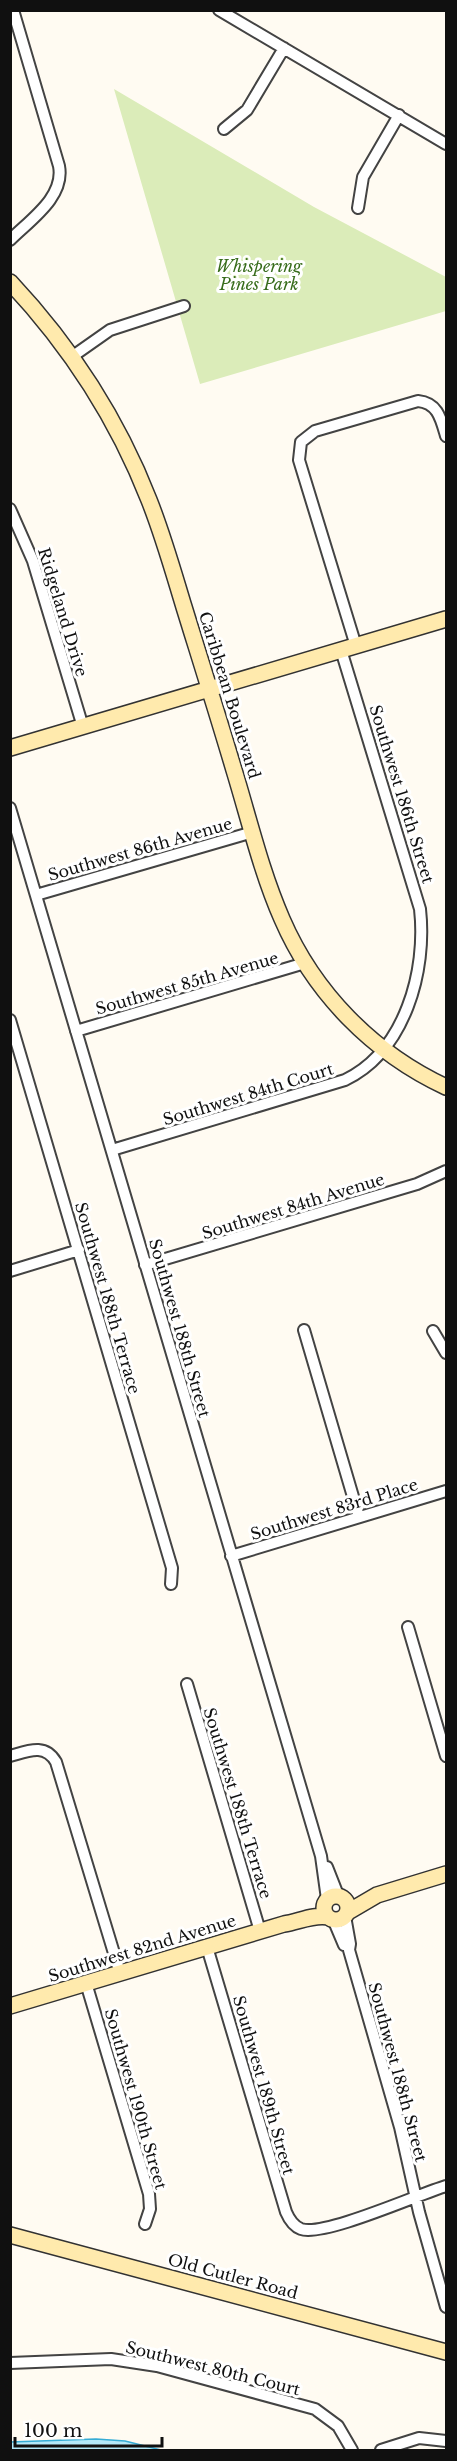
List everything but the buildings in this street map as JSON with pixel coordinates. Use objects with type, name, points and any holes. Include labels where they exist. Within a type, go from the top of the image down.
[{"type":"street","points":[[10,240],[50,200],[61,179],[13,10]]},
{"type":"street","points":[[219,10],[447,144]]},
{"type":"street","points":[[224,129],[247,110],[284,48]]},
{"type":"street","points":[[358,208],[363,177],[399,115]]},
{"type":"street","name":"Caribbean Boulevard","points":[[10,282],[73,356],[109,416],[144,486],[210,689],[276,906],[305,963],[337,1006],[382,1048],[413,1070],[447,1087]]},
{"type":"street","points":[[73,356],[110,330],[184,306]]},
{"type":"street","name":"Southwest 186th Street","points":[[382,1048],[396,1031],[412,993],[421,955],[421,919],[416,891],[348,648],[299,460],[301,442],[315,431],[412,402],[429,404],[438,412],[447,436]]},
{"type":"street","name":"Ridgeland Drive","points":[[10,509],[36,569],[82,727]]},
{"type":"street","points":[[10,748],[447,619]]},
{"type":"street","name":"Southwest 188th Street","points":[[10,808],[321,1857],[327,1865],[344,1945],[349,1950],[400,2127],[415,2197],[447,2307]]},
{"type":"street","name":"Southwest 86th Avenue","points":[[36,896],[253,832]]},
{"type":"street","name":"Southwest 85th Avenue","points":[[76,1031],[305,963]]},
{"type":"street","name":"Southwest 188th Terrace","points":[[10,1020],[172,1568],[171,1584]]},
{"type":"street","name":"Southwest 84th Court","points":[[112,1150],[345,1080],[366,1067],[382,1048]]},
{"type":"street","name":"Southwest 84th Avenue","points":[[145,1265],[417,1184],[447,1171]]},
{"type":"street","points":[[10,1271],[79,1251]]},
{"type":"street","points":[[304,1330],[359,1517]]},
{"type":"street","points":[[433,1331],[447,1353]]},
{"type":"street","name":"Southwest 83rd Place","points":[[231,1556],[447,1491]]},
{"type":"street","points":[[408,1627],[447,1756]]},
{"type":"street","name":"Southwest 188th Terrace","points":[[187,1684],[260,1931]]},
{"type":"street","points":[[10,1756],[34,1749],[48,1752],[54,1758],[120,1973]]},
{"type":"street","name":"Southwest 82nd Avenue","points":[[10,2006],[284,1924],[321,1916],[369,1894],[377,1895],[447,1874]]},
{"type":"street","name":"Southwest 189th Street","points":[[207,1947],[286,2212],[298,2228],[308,2230],[320,2228],[390,2208],[415,2197]]},
{"type":"street","name":"Southwest 190th Street","points":[[87,1983],[148,2194],[150,2209],[145,2224]]},
{"type":"street","points":[[415,2197],[447,2186]]},
{"type":"street","name":"Old Cutler Road","points":[[10,2235],[447,2352]]},
{"type":"street","name":"Southwest 80th Court","points":[[10,2363],[111,2359],[157,2366],[315,2409],[338,2426],[352,2451]]},
{"type":"street","points":[[381,2451],[419,2438],[447,2441]]},
{"type":"green space","name":"Whispering Pines Park","points":[[114,89],[314,207],[446,277],[446,311],[200,384]]},
{"type":"water","points":[[96,2439],[125,2441],[161,2450],[11,2450],[11,2442]]}]
